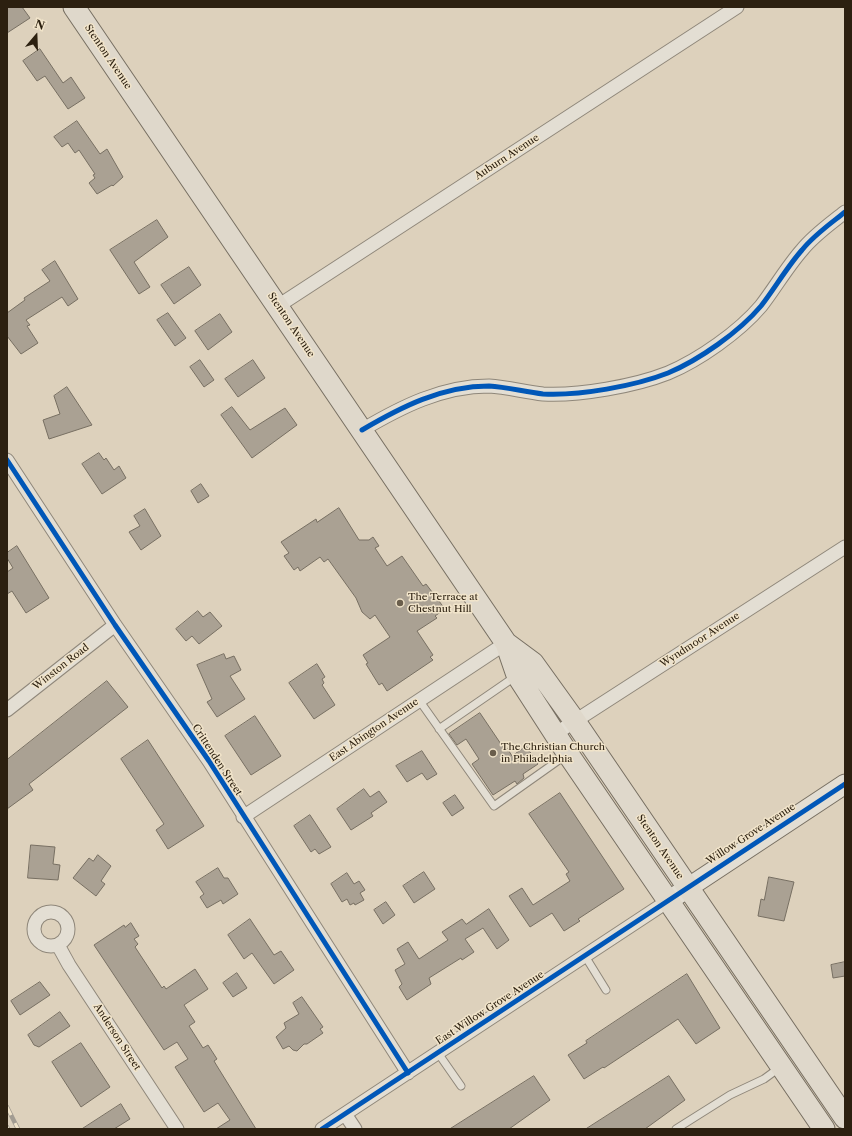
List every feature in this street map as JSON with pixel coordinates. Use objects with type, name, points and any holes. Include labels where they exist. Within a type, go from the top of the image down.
[{"type":"main road","name":"Stenton Avenue","points":[[74,7],[506,643],[517,675],[568,754],[824,1129]]},
{"type":"main road","name":"Stenton Avenue","points":[[506,643],[532,663],[574,720],[845,1118]]},
{"type":"street","name":"Auburn Avenue","points":[[278,306],[737,7]]},
{"type":"street","points":[[362,430],[415,401],[445,392],[488,386],[543,394],[574,393],[631,384],[669,373],[709,350],[745,321],[760,307],[802,249],[819,232],[845,212]]},
{"type":"street","name":"Crittenden Street","points":[[7,460],[115,625],[208,762],[408,1073]]},
{"type":"street","name":"Wyndmoor Avenue","points":[[555,734],[574,720],[845,546]]},
{"type":"street","name":"Winston Road","points":[[7,710],[115,625]]},
{"type":"street","name":"East Abington Avenue","points":[[243,817],[506,643]]},
{"type":"street","name":"Willow Grove Avenue","points":[[668,901],[687,887],[845,784]]},
{"type":"street","name":"East Willow Grove Avenue","points":[[322,1129],[668,901]]},
{"type":"street","name":"Anderson Street","points":[[58,944],[70,965],[177,1129]]},
{"type":"street","points":[[345,1114],[355,1129]]},
{"type":"lane","points":[[439,729],[517,675]]},
{"type":"lane","points":[[419,700],[494,806],[568,754]]},
{"type":"lane","points":[[585,956],[606,990]]},
{"type":"lane","points":[[438,1053],[461,1086]]},
{"type":"lane","points":[[676,1129],[730,1095],[782,1067]]},
{"type":"building","points":[[7,7],[22,7],[30,18],[7,33]]},
{"type":"building","points":[[40,49],[63,83],[71,77],[85,98],[68,109],[45,76],[37,81],[23,61]]},
{"type":"building","points":[[77,121],[100,154],[107,149],[123,177],[113,186],[112,185],[97,194],[89,183],[95,178],[93,175],[95,174],[79,150],[75,153],[68,143],[62,147],[54,137]]},
{"type":"building","points":[[157,220],[168,237],[134,262],[150,287],[139,294],[110,250]]},
{"type":"building","points":[[55,261],[78,299],[68,306],[62,297],[26,320],[30,325],[27,326],[38,343],[21,354],[7,336],[7,313],[25,300],[24,298],[50,281],[42,270]]},
{"type":"building","points":[[189,267],[201,285],[174,304],[161,285]]},
{"type":"building","points":[[168,313],[186,338],[175,346],[157,320]]},
{"type":"building","points":[[220,314],[232,332],[208,350],[195,331]]},
{"type":"building","points":[[200,360],[214,380],[204,387],[190,367]]},
{"type":"building","points":[[253,360],[265,378],[238,397],[225,379]]},
{"type":"building","points":[[67,387],[92,425],[49,439],[43,420],[60,414],[54,396]]},
{"type":"building","points":[[232,407],[250,430],[285,408],[297,425],[252,458],[221,415]]},
{"type":"building","points":[[99,453],[104,460],[106,458],[114,470],[119,466],[126,478],[102,494],[82,464]]},
{"type":"building","points":[[201,484],[209,496],[198,503],[191,491]]},
{"type":"building","name":"The Terrace at Chestnut Hill","points":[[339,508],[359,540],[369,540],[373,537],[379,546],[375,548],[387,566],[402,556],[423,586],[426,584],[445,609],[435,616],[437,618],[417,631],[433,655],[430,657],[433,660],[387,691],[382,683],[379,685],[366,664],[368,663],[363,655],[390,637],[375,615],[370,619],[362,612],[356,598],[328,559],[324,562],[320,557],[300,571],[298,567],[294,570],[284,556],[289,553],[281,542],[316,519],[317,522]]},
{"type":"building","points":[[145,509],[161,536],[141,550],[129,532],[140,526],[134,516]]},
{"type":"building","points":[[17,546],[49,598],[26,613],[12,591],[7,594],[7,572],[13,568],[7,558],[7,553]]},
{"type":"building","points":[[198,611],[203,617],[210,612],[222,626],[199,644],[192,636],[186,641],[176,629]]},
{"type":"building","points":[[224,654],[226,659],[234,656],[241,670],[230,676],[245,699],[217,717],[207,702],[212,699],[197,665]]},
{"type":"building","points":[[317,664],[325,677],[322,679],[324,683],[322,685],[335,705],[314,719],[289,683]]},
{"type":"building","points":[[107,681],[128,707],[29,784],[33,790],[7,809],[7,760]]},
{"type":"building","name":"The Christian Church in Philadelphia","points":[[480,713],[505,750],[507,748],[512,756],[526,746],[538,764],[523,774],[524,778],[517,784],[515,781],[493,795],[472,764],[479,759],[466,739],[457,745],[449,734]]},
{"type":"building","points":[[255,716],[281,756],[251,775],[225,736]]},
{"type":"building","points":[[148,740],[204,826],[168,849],[156,830],[164,824],[121,759]]},
{"type":"building","points":[[422,751],[437,774],[427,780],[422,773],[407,782],[396,766]]},
{"type":"building","points":[[364,789],[370,797],[379,791],[387,802],[371,813],[373,816],[351,830],[337,809]]},
{"type":"building","points":[[560,793],[624,889],[578,919],[580,921],[564,931],[552,913],[530,927],[509,896],[522,888],[533,905],[570,881],[566,874],[569,872],[529,814]]},
{"type":"building","points":[[455,795],[464,808],[452,816],[443,803]]},
{"type":"building","points":[[310,815],[331,847],[319,854],[315,849],[311,852],[294,826]]},
{"type":"building","points":[[31,845],[55,847],[53,864],[60,865],[58,880],[28,878]]},
{"type":"building","points":[[98,855],[111,866],[101,881],[105,884],[96,896],[73,878],[89,858],[93,861]]},
{"type":"building","points":[[218,868],[224,878],[228,878],[238,894],[223,904],[221,900],[207,908],[200,897],[204,894],[196,882]]},
{"type":"building","points":[[424,872],[435,889],[414,903],[403,886]]},
{"type":"building","points":[[347,873],[354,884],[359,881],[365,890],[360,893],[364,900],[355,905],[354,903],[350,905],[347,899],[342,902],[331,884]]},
{"type":"building","points":[[769,877],[794,882],[784,921],[758,916],[761,899],[764,900]]},
{"type":"building","points":[[386,902],[395,915],[383,924],[374,910]]},
{"type":"building","points":[[489,909],[509,940],[497,949],[483,928],[465,939],[474,952],[462,960],[461,958],[429,978],[431,984],[407,1000],[399,987],[402,984],[395,970],[405,964],[397,949],[408,942],[419,959],[448,940],[442,932],[462,919],[466,924]]},
{"type":"building","points":[[250,919],[274,955],[281,951],[294,970],[274,984],[252,953],[244,959],[228,935]]},
{"type":"building","points":[[131,923],[139,936],[134,939],[138,944],[135,947],[162,988],[164,986],[166,989],[195,969],[208,989],[184,1005],[195,1022],[189,1026],[203,1048],[208,1045],[217,1059],[214,1061],[256,1129],[216,1129],[230,1120],[218,1103],[204,1112],[175,1067],[188,1059],[177,1042],[164,1050],[94,945],[124,925],[125,927]]},
{"type":"building","points":[[845,962],[845,976],[833,978],[831,965]]},
{"type":"building","points":[[237,973],[247,988],[233,997],[223,983]]},
{"type":"building","points":[[687,974],[720,1028],[696,1044],[678,1019],[604,1068],[603,1067],[584,1079],[568,1055],[587,1043],[586,1041]]},
{"type":"building","points":[[40,982],[50,995],[20,1015],[11,1001]]},
{"type":"building","points":[[302,997],[323,1027],[320,1029],[323,1033],[307,1044],[304,1044],[297,1051],[293,1050],[289,1046],[283,1049],[276,1037],[286,1028],[284,1023],[299,1014],[293,1003]]},
{"type":"building","points":[[60,1012],[70,1026],[39,1047],[34,1045],[28,1035]]},
{"type":"building","points":[[81,1043],[110,1087],[81,1107],[52,1062]]},
{"type":"building","points":[[534,1076],[550,1100],[509,1129],[450,1129]]},
{"type":"building","points":[[669,1076],[685,1100],[645,1129],[586,1129]]},
{"type":"building","points":[[121,1104],[130,1119],[114,1129],[82,1129]]},
{"type":"railway","points":[[7,1107],[18,1129]]},
{"type":"cycle path","points":[[362,430],[392,413],[422,399],[455,390],[489,386],[543,394],[590,392],[640,382],[668,373],[693,361],[742,326],[761,306],[791,263],[812,239],[845,212]]},
{"type":"cycle path","points":[[7,460],[115,625],[209,761],[408,1073]]},
{"type":"cycle path","points":[[322,1129],[845,784]]},
{"type":"place","name":"The Terrace at Chestnut Hill","points":[[400,603]]},
{"type":"place","name":"The Christian Church in Philadelphia","points":[[493,753]]}]
